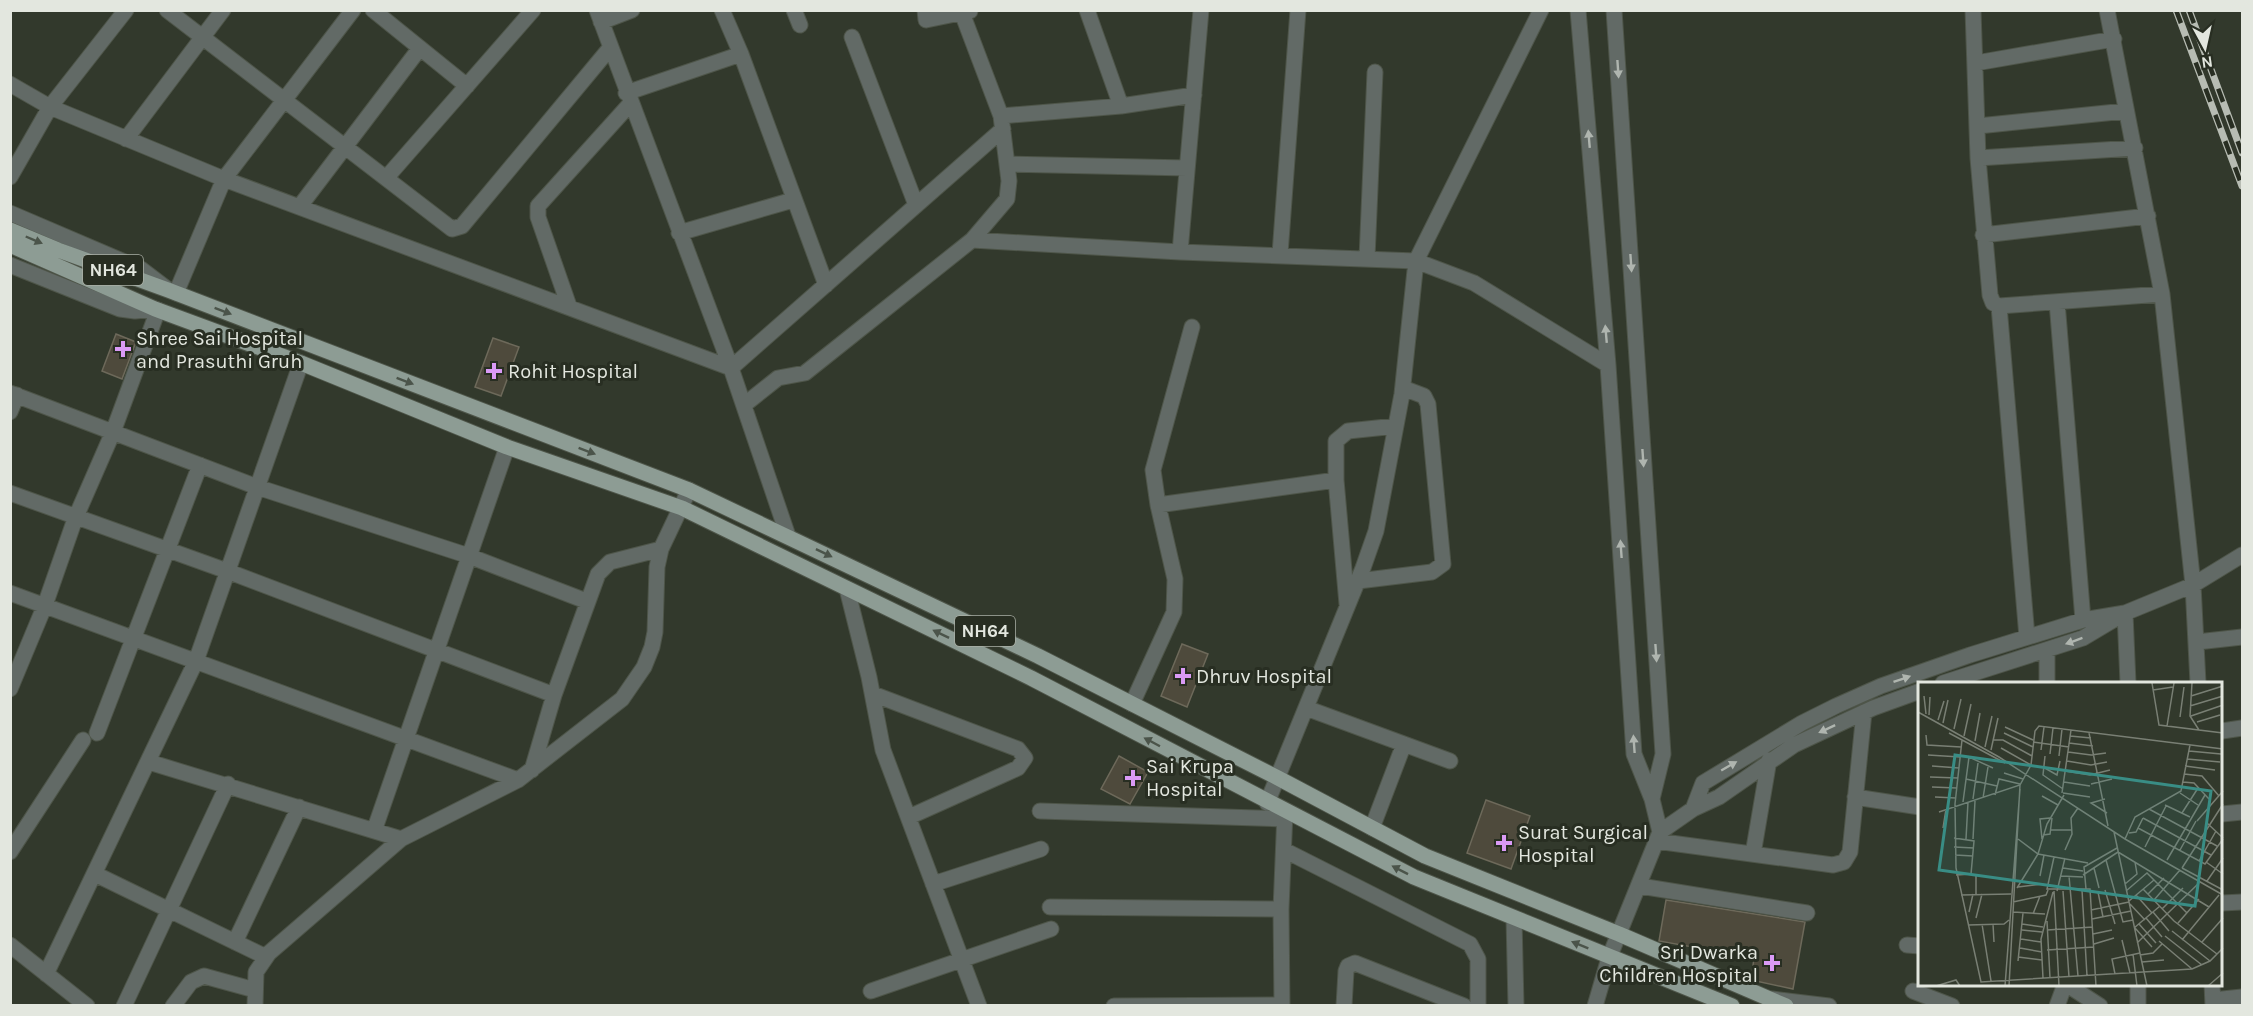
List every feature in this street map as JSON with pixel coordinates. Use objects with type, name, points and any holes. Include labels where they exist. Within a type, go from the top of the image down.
[{"type":"main road","name":"NH64","points":[[10,230],[57,258],[156,309],[301,363],[507,447],[682,508],[1031,678],[1267,803],[1285,816],[1414,878],[1609,958],[1732,1005]]},
{"type":"main road","name":"NH64","points":[[10,245],[172,292],[689,490],[1132,704],[1425,856],[1619,934],[1786,1005]]},
{"type":"street","points":[[10,177],[50,107],[126,10]]},
{"type":"street","points":[[167,10],[452,229],[459,228],[610,48]]},
{"type":"street","points":[[126,139],[223,10]]},
{"type":"street","points":[[10,213],[141,269],[172,292],[224,179],[353,10]]},
{"type":"street","points":[[373,10],[467,86]]},
{"type":"street","points":[[387,177],[528,16],[511,10]]},
{"type":"street","points":[[632,10],[599,16],[628,99],[731,368],[788,536]]},
{"type":"street","points":[[722,10],[741,54],[826,285]]},
{"type":"street","points":[[744,405],[778,378],[805,373],[972,240],[1006,199],[1009,181],[1002,123],[966,12],[927,20],[925,10]]},
{"type":"street","points":[[1087,10],[1121,106]]},
{"type":"street","points":[[1180,252],[1201,10]]},
{"type":"street","points":[[1280,254],[1298,10]]},
{"type":"street","points":[[1267,803],[1358,581],[1376,531],[1403,388],[1416,261],[1541,10]]},
{"type":"street","points":[[1578,10],[1608,365],[1634,754],[1652,799],[1658,836],[1640,886],[1609,958],[1595,1005]]},
{"type":"street","points":[[1614,10],[1663,754],[1652,799]]},
{"type":"street","points":[[1973,10],[1983,235],[1990,295],[1993,303],[2000,306],[2162,294]]},
{"type":"street","points":[[2107,10],[2162,294],[2193,585],[2198,682]]},
{"type":"street","points":[[852,38],[916,205]]},
{"type":"street","points":[[1976,63],[2114,39]]},
{"type":"street","points":[[300,206],[420,48]]},
{"type":"street","points":[[569,306],[538,217],[538,206],[628,99],[741,54]]},
{"type":"street","points":[[1366,258],[1375,72]]},
{"type":"street","points":[[10,84],[50,107],[224,179],[731,368]]},
{"type":"street","points":[[731,368],[916,205],[1002,123],[1194,95]]},
{"type":"street","points":[[1978,126],[2126,111]]},
{"type":"street","points":[[1978,158],[2135,148]]},
{"type":"street","points":[[1007,164],[1187,168]]},
{"type":"street","points":[[679,232],[793,200]]},
{"type":"street","points":[[1983,235],[2148,216]]},
{"type":"street","points":[[972,240],[1180,252],[1280,254],[1416,261],[1474,283],[1608,365]]},
{"type":"street","points":[[10,265],[120,309],[135,311],[156,309],[113,432],[75,519],[45,605],[10,688]]},
{"type":"street","points":[[2057,302],[2083,620]]},
{"type":"street","points":[[2000,306],[2027,637]]},
{"type":"street","points":[[1132,704],[1174,612],[1175,579],[1153,477],[1154,458],[1192,327]]},
{"type":"street","points":[[46,974],[196,661],[301,363]]},
{"type":"street","points":[[1358,581],[1432,572],[1443,564],[1428,404],[1424,396],[1403,388]]},
{"type":"street","points":[[10,412],[14,394],[257,487],[469,556],[586,601]]},
{"type":"street","points":[[1347,604],[1335,449],[1339,437],[1354,429],[1396,426]]},
{"type":"street","points":[[374,831],[507,447]]},
{"type":"street","points":[[10,852],[90,737],[135,638],[200,465]]},
{"type":"street","points":[[1158,505],[1336,480]]},
{"type":"street","points":[[173,1005],[190,982],[204,976],[255,998],[256,972],[266,957],[401,839],[519,780],[622,699],[644,667],[655,632],[657,567],[661,549],[689,490]]},
{"type":"street","points":[[10,493],[75,519],[226,571],[554,695]]},
{"type":"street","points":[[532,770],[554,695],[586,601],[603,566],[610,562],[661,549]]},
{"type":"street","points":[[1962,680],[2083,638],[2125,613],[2193,585],[2242,555]]},
{"type":"street","points":[[847,589],[873,694],[883,750],[979,1005]]},
{"type":"street","points":[[10,593],[519,780]]},
{"type":"street","points":[[1694,809],[1703,783],[1802,723],[1881,686],[2083,620],[2125,613]]},
{"type":"street","points":[[2125,613],[2128,682]]},
{"type":"street","points":[[2197,642],[2242,637]]},
{"type":"street","points":[[2046,682],[2047,651]]},
{"type":"street","points":[[1658,836],[1694,809],[1719,797],[1769,760],[1794,745],[1864,712],[1918,692]]},
{"type":"street","points":[[873,694],[1018,749],[1025,758],[1018,768],[909,817]]},
{"type":"street","points":[[1306,708],[1450,761]]},
{"type":"street","points":[[1658,836],[1753,854],[1840,864],[1848,858],[1850,852],[1864,712]]},
{"type":"street","points":[[2223,730],[2242,728]]},
{"type":"street","points":[[1372,828],[1404,744]]},
{"type":"street","points":[[1753,854],[1769,760]]},
{"type":"street","points":[[149,762],[228,784],[401,839]]},
{"type":"street","points":[[124,1005],[228,784]]},
{"type":"street","points":[[1855,797],[1918,807]]},
{"type":"street","points":[[235,942],[299,807]]},
{"type":"street","points":[[1040,811],[1285,816],[1281,909],[1282,1005],[1114,1005]]},
{"type":"street","points":[[2223,814],[2242,812]]},
{"type":"street","points":[[933,884],[1041,849]]},
{"type":"street","points":[[1284,849],[1470,944],[1478,959],[1478,1005]]},
{"type":"street","points":[[94,874],[266,957]]},
{"type":"street","points":[[1640,886],[1807,913]]},
{"type":"street","points":[[2223,903],[2242,902]]},
{"type":"street","points":[[1050,907],[1281,909]]},
{"type":"street","points":[[1514,918],[1516,1005]]},
{"type":"street","points":[[871,991],[961,958],[1051,929]]},
{"type":"street","points":[[10,945],[87,1005]]},
{"type":"street","points":[[1344,1005],[1346,971],[1348,966],[1355,963],[1464,1005]]},
{"type":"street","points":[[2057,1005],[2064,986]]},
{"type":"street","points":[[2068,986],[2100,1005]]},
{"type":"street","points":[[2138,986],[2138,1005]]},
{"type":"street","points":[[1913,991],[1952,1005]]},
{"type":"street","points":[[2213,997],[2242,998]]},
{"type":"street","points":[[1769,999],[1828,1005]]},
{"type":"building","points":[[116,334],[136,342],[122,379],[102,371]]},
{"type":"building","points":[[493,338],[519,347],[501,396],[475,387]]},
{"type":"building","points":[[1182,644],[1208,654],[1187,707],[1161,696]]},
{"type":"building","points":[[1119,756],[1148,772],[1130,804],[1101,789]]},
{"type":"building","points":[[1486,800],[1530,816],[1511,869],[1467,853]]},
{"type":"building","points":[[1666,900],[1805,922],[1793,989],[1751,980],[1754,958],[1659,941]]},
{"type":"railway","points":[[2176,10],[2242,186]]},
{"type":"railway","points":[[2189,10],[2242,153]]},
{"type":"place","name":"Shree Sai Hospital and Prasuthi Gruh","points":[[123,349]]},
{"type":"place","name":"Rohit Hospital","points":[[494,371]]},
{"type":"place","name":"Dhruv Hospital","points":[[1183,676]]},
{"type":"place","name":"Sai Krupa Hospital","points":[[1133,778]]},
{"type":"place","name":"Surat Surgical Hospital","points":[[1504,843]]},
{"type":"place","name":"Sri Dwarka Children Hospital","points":[[1772,963]]}]
